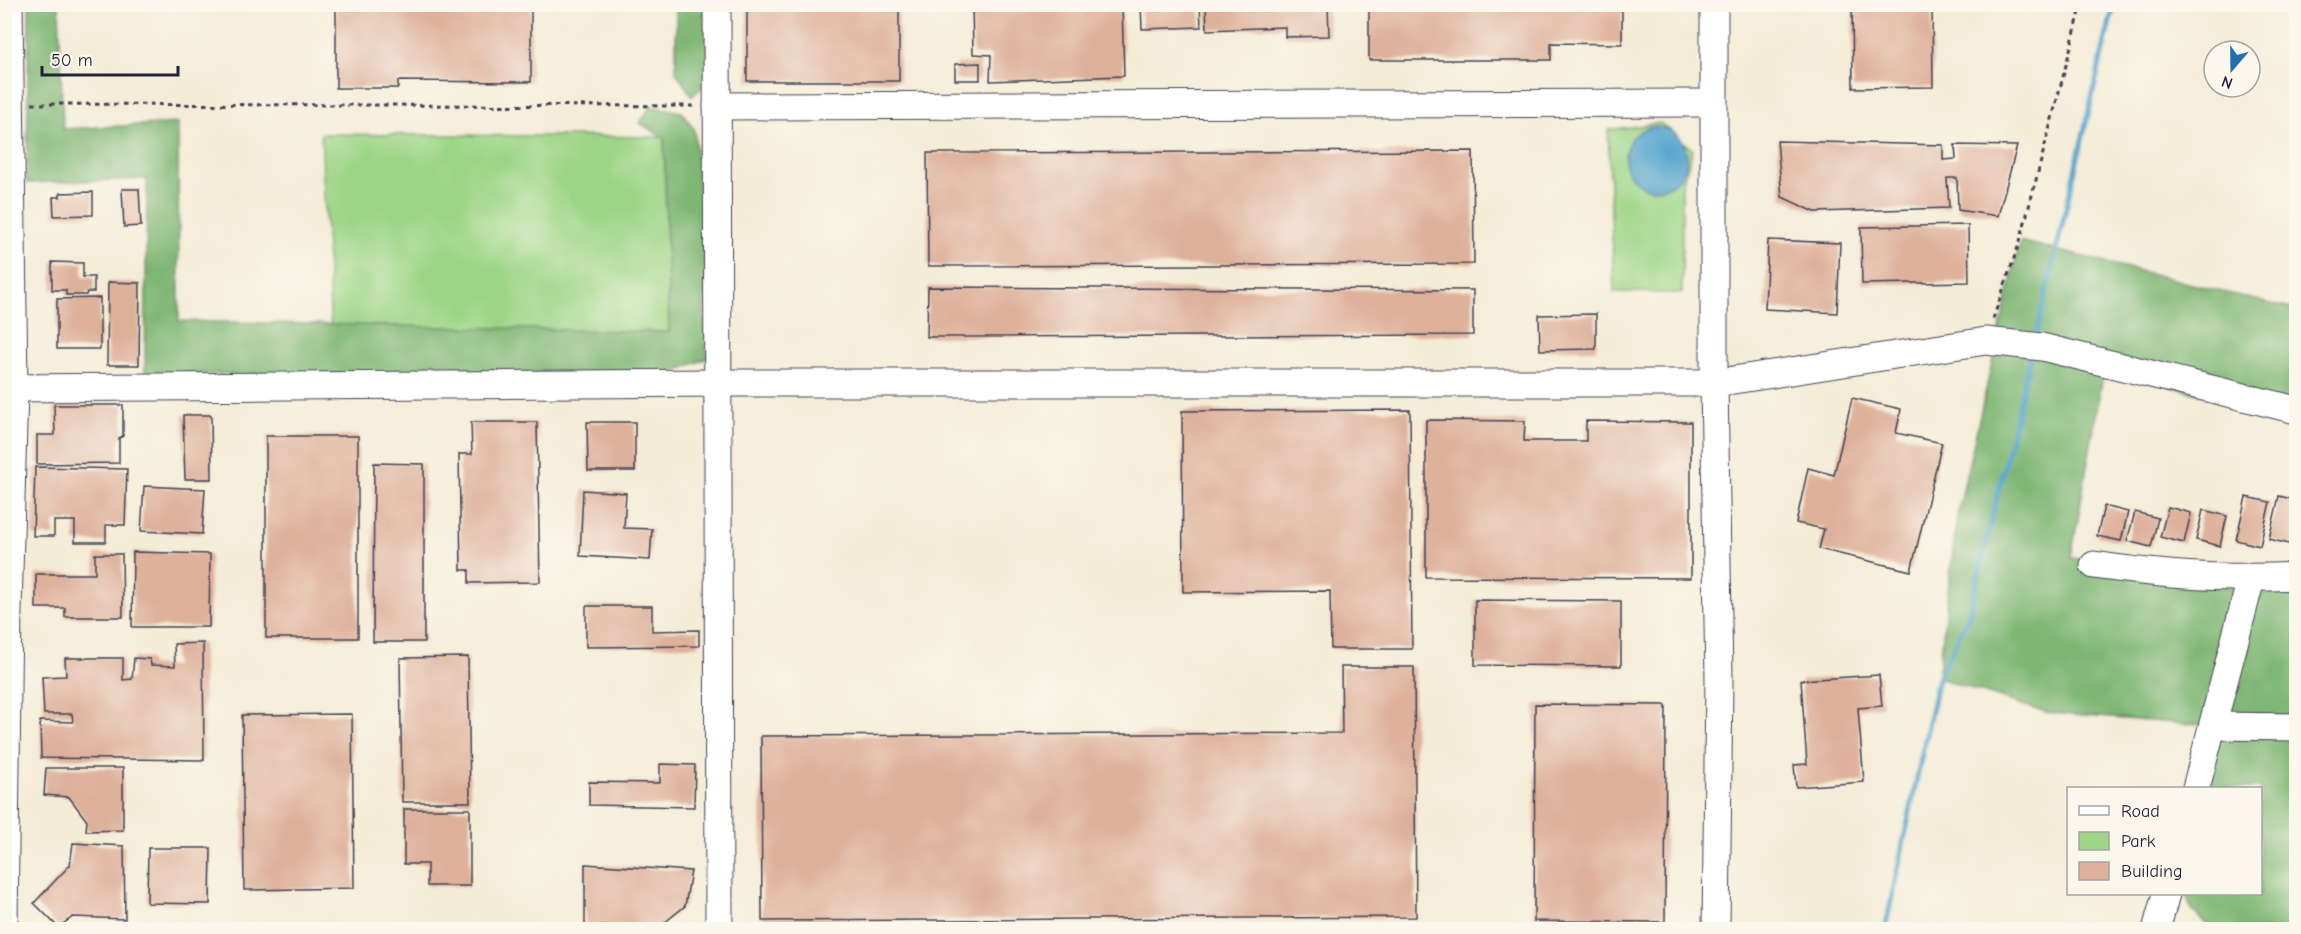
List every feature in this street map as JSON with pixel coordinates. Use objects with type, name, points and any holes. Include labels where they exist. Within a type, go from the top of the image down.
[{"type":"street","points":[[4,925],[8,610],[9,4]]},
{"type":"street","points":[[717,4],[719,930]]},
{"type":"street","points":[[1714,4],[1714,383],[1719,680],[1716,930]]},
{"type":"street","points":[[717,106],[1713,103]]},
{"type":"street","points":[[9,388],[719,383],[1714,383],[1986,340],[2042,347],[2296,410]]},
{"type":"street","points":[[2094,565],[2140,572],[2251,579],[2296,576]]},
{"type":"street","points":[[2197,787],[2251,579]]},
{"type":"street","points":[[2214,726],[2296,727]]},
{"type":"street","points":[[2156,930],[2166,895]]},
{"type":"path","points":[[1986,340],[2020,241],[2082,4]]},
{"type":"path","points":[[10,104],[717,106]]},
{"type":"green space","points":[[29,5],[59,5],[63,129],[178,123],[179,321],[669,332],[664,138],[640,123],[651,106],[682,112],[694,129],[706,254],[704,315],[708,358],[668,374],[145,374],[147,179],[27,183]]},
{"type":"green space","points":[[676,5],[709,5],[710,80],[692,96],[676,72]]},
{"type":"green space","points":[[1660,123],[1693,150],[1682,185],[1682,293],[1614,292],[1608,130]]},
{"type":"green space","points":[[321,134],[664,137],[670,332],[331,330]]},
{"type":"green space","points":[[2020,241],[2296,310],[2296,417],[2104,370],[2071,558],[2228,578],[2296,575],[2296,929],[2211,929],[2191,909],[2186,895],[2262,895],[2262,787],[2196,787],[2214,726],[2048,713],[1938,678],[1957,516]]},
{"type":"water","points":[[1650,127],[1662,127],[1678,136],[1685,146],[1687,158],[1685,170],[1678,180],[1662,189],[1650,189],[1639,184],[1630,175],[1625,164],[1625,152],[1630,141],[1639,132]]},
{"type":"building","points":[[336,4],[531,4],[531,82],[398,81],[398,88],[336,88]]},
{"type":"building","points":[[747,4],[899,4],[899,81],[747,81]]},
{"type":"building","points":[[972,4],[1122,4],[1124,76],[990,81],[991,55],[973,54]]},
{"type":"building","points":[[1141,4],[1200,4],[1201,27],[1142,29]]},
{"type":"building","points":[[1206,4],[1328,4],[1329,36],[1285,37],[1285,27],[1207,30]]},
{"type":"building","points":[[1369,4],[1622,4],[1622,44],[1551,43],[1551,60],[1369,60]]},
{"type":"building","points":[[1852,4],[1932,4],[1933,87],[1853,88]]},
{"type":"building","points":[[980,63],[980,80],[955,80],[955,64]]},
{"type":"building","points":[[1777,141],[1943,145],[1943,160],[1956,159],[1955,145],[2017,146],[1998,216],[1958,210],[1957,178],[1947,178],[1949,208],[1815,212],[1782,197]]},
{"type":"building","points":[[1473,151],[1474,264],[928,266],[927,153]]},
{"type":"building","points":[[122,189],[139,189],[141,226],[124,227]]},
{"type":"building","points":[[93,192],[93,215],[54,216],[53,197],[60,197],[60,193]]},
{"type":"building","points":[[1968,225],[1969,282],[1862,284],[1861,227]]},
{"type":"building","points":[[1768,240],[1840,243],[1837,313],[1765,309]]},
{"type":"building","points":[[52,262],[83,263],[83,277],[94,277],[94,292],[87,292],[86,295],[66,295],[66,290],[52,290]]},
{"type":"building","points":[[108,282],[140,283],[139,365],[107,365]]},
{"type":"building","points":[[928,287],[1473,290],[1473,335],[927,337]]},
{"type":"building","points":[[100,298],[100,349],[57,349],[57,299]]},
{"type":"building","points":[[1596,314],[1596,349],[1540,350],[1539,315]]},
{"type":"building","points":[[1852,398],[1901,409],[1896,433],[1942,443],[1911,571],[1819,549],[1824,529],[1796,523],[1808,468],[1834,475]]},
{"type":"building","points":[[54,405],[123,405],[123,436],[119,438],[119,463],[37,464],[37,435],[55,435]]},
{"type":"building","points":[[1410,410],[1412,649],[1331,649],[1330,591],[1183,592],[1182,411]]},
{"type":"building","points":[[183,415],[211,415],[212,479],[185,479]]},
{"type":"building","points":[[1426,420],[1525,421],[1524,441],[1586,441],[1586,421],[1691,422],[1691,578],[1426,577]]},
{"type":"building","points":[[471,422],[537,422],[540,582],[469,583],[469,570],[461,570],[459,454],[472,454]]},
{"type":"building","points":[[587,422],[635,422],[635,471],[588,471]]},
{"type":"building","points":[[266,436],[358,436],[358,638],[266,638]]},
{"type":"building","points":[[374,463],[424,464],[424,642],[373,642]]},
{"type":"building","points":[[35,467],[127,469],[125,525],[106,525],[106,542],[75,542],[75,521],[54,521],[54,536],[33,536]]},
{"type":"building","points":[[144,486],[205,489],[202,534],[141,531]]},
{"type":"building","points":[[583,490],[626,493],[624,528],[652,529],[650,560],[580,556]]},
{"type":"building","points":[[2279,496],[2296,500],[2296,530],[2293,545],[2269,539]]},
{"type":"building","points":[[2246,497],[2270,502],[2260,546],[2236,540]]},
{"type":"building","points":[[2104,506],[2128,512],[2121,541],[2097,536]]},
{"type":"building","points":[[2168,507],[2191,513],[2184,543],[2160,537]]},
{"type":"building","points":[[2203,510],[2227,516],[2220,546],[2196,540]]},
{"type":"building","points":[[2135,512],[2158,518],[2151,547],[2127,541]]},
{"type":"building","points":[[133,552],[210,554],[209,627],[132,627]]},
{"type":"building","points":[[95,554],[122,554],[123,617],[65,617],[65,608],[36,608],[36,574],[95,574]]},
{"type":"building","points":[[1475,600],[1621,601],[1621,666],[1475,665]]},
{"type":"building","points":[[586,606],[652,606],[652,631],[699,630],[699,646],[586,647]]},
{"type":"building","points":[[203,643],[204,760],[41,758],[40,721],[73,722],[72,714],[44,714],[42,677],[66,676],[65,658],[123,658],[123,680],[132,679],[134,658],[150,659],[151,665],[175,666],[174,644]]},
{"type":"building","points":[[468,657],[470,802],[402,802],[400,658]]},
{"type":"building","points":[[1341,667],[1414,667],[1416,917],[762,921],[761,736],[1342,733]]},
{"type":"building","points":[[1879,675],[1882,706],[1858,708],[1864,782],[1796,787],[1794,765],[1807,764],[1801,680]]},
{"type":"building","points":[[1535,704],[1666,705],[1665,922],[1534,921]]},
{"type":"building","points":[[352,714],[354,888],[244,890],[242,715]]},
{"type":"building","points":[[660,764],[695,765],[694,807],[589,805],[589,782],[660,783]]},
{"type":"building","points":[[46,768],[123,768],[123,830],[86,831],[87,821],[69,797],[44,795]]},
{"type":"building","points":[[404,809],[470,809],[470,886],[427,886],[427,864],[404,864]]},
{"type":"building","points":[[73,843],[124,846],[125,919],[73,917],[58,927],[34,903],[70,865]]},
{"type":"building","points":[[148,848],[211,848],[210,904],[147,903]]},
{"type":"building","points":[[585,864],[691,871],[685,906],[659,927],[585,926]]},
{"type":"waterway","points":[[2035,340],[2114,4]]},
{"type":"waterway","points":[[1885,930],[1938,678],[1969,615],[2031,354]]}]
